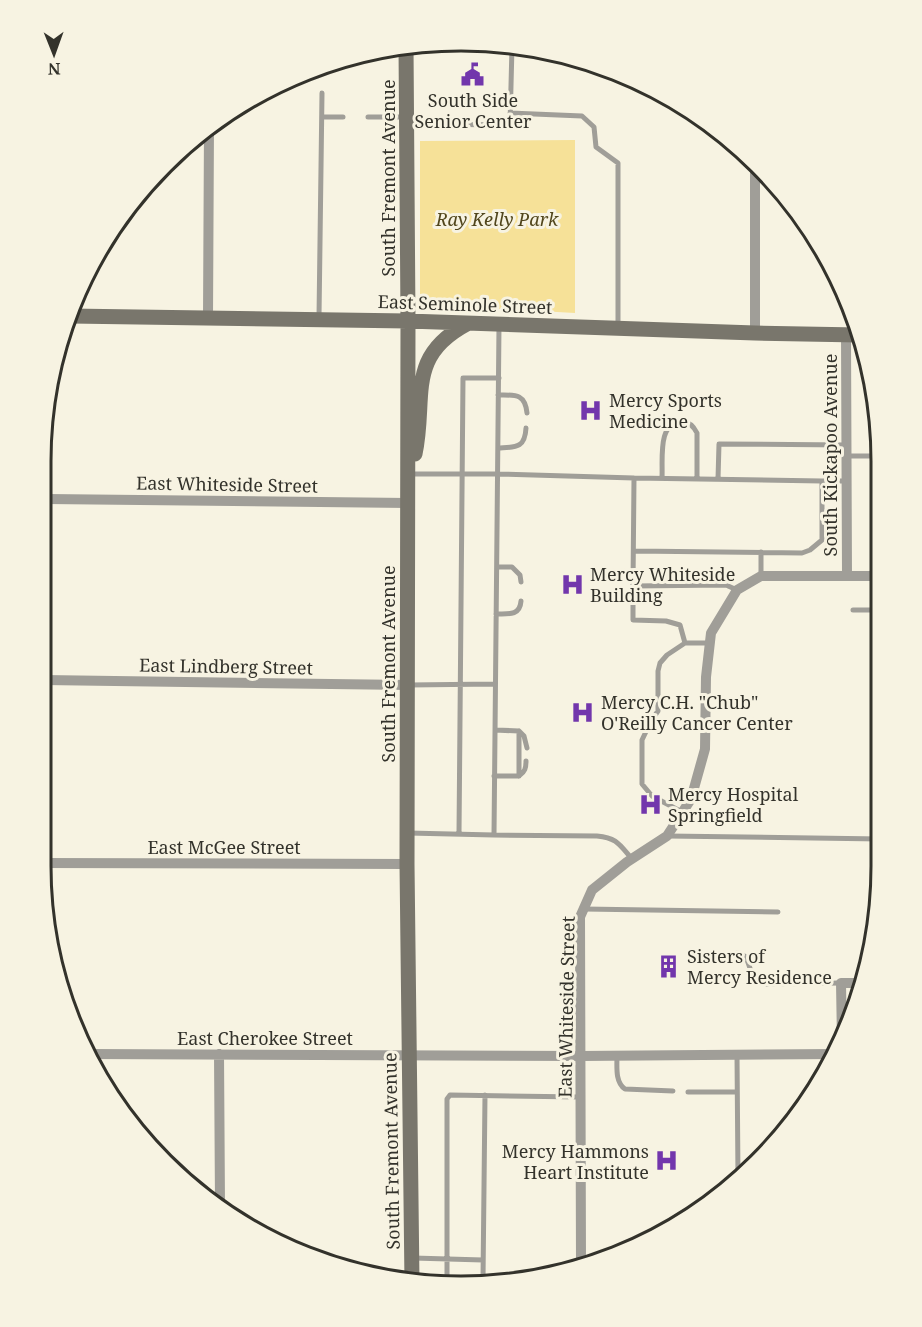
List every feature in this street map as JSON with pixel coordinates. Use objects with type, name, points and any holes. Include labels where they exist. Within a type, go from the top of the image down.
[{"type":"main road","name":"South Fremont Avenue","points":[[406,55],[407,864],[412,1273]]},
{"type":"main road","name":"East Seminole Street","points":[[78,316],[408,321],[851,335]]},
{"type":"main road","points":[[408,474],[416,453],[422,382],[427,360],[451,332],[467,323]]},
{"type":"street","points":[[208,318],[209,138]]},
{"type":"street","points":[[755,175],[755,333]]},
{"type":"street","name":"South Kickapoo Avenue","points":[[847,575],[847,451],[852,338]]},
{"type":"street","name":"East Whiteside Street","points":[[51,499],[408,503]]},
{"type":"street","name":"East Whiteside Street","points":[[581,1258],[580,917],[583,909],[592,890],[667,836],[691,799],[705,749],[706,677],[711,633],[737,590],[761,576],[871,576]]},
{"type":"street","name":"East Lindberg Street","points":[[51,680],[408,685]]},
{"type":"street","name":"East McGee Street","points":[[51,863],[407,864]]},
{"type":"street","points":[[842,1019],[841,983],[854,983]]},
{"type":"street","name":"East Cherokee Street","points":[[97,1054],[581,1056],[825,1054]]},
{"type":"street","points":[[219,1054],[220,1198]]},
{"type":"lane","points":[[368,117],[510,125],[512,55]]},
{"type":"lane","points":[[319,319],[322,93]]},
{"type":"lane","points":[[510,113],[582,116],[594,128],[596,147],[618,163],[618,328]]},
{"type":"lane","points":[[322,117],[343,117]]},
{"type":"lane","points":[[494,835],[499,324]]},
{"type":"lane","points":[[459,834],[463,378],[499,378]]},
{"type":"lane","points":[[498,394],[516,395],[523,399],[527,412]]},
{"type":"lane","points":[[662,478],[664,435],[673,423],[681,421],[694,427],[697,433],[697,478]]},
{"type":"lane","points":[[498,448],[516,447],[522,443],[526,437],[526,428]]},
{"type":"lane","points":[[718,479],[719,444],[847,451],[871,455]]},
{"type":"lane","points":[[408,474],[847,481]]},
{"type":"lane","points":[[634,478],[633,620],[666,621],[680,626],[685,643]]},
{"type":"lane","points":[[634,551],[801,553],[810,550],[822,540],[822,481]]},
{"type":"lane","points":[[761,552],[761,576]]},
{"type":"lane","points":[[497,567],[512,567],[520,575],[522,582]]},
{"type":"lane","points":[[633,586],[726,585],[737,590]]},
{"type":"lane","points":[[495,614],[512,614],[521,607],[521,601]]},
{"type":"lane","points":[[853,610],[871,610]]},
{"type":"lane","points":[[682,812],[652,796],[642,784],[642,740],[658,711],[660,663],[667,655],[685,643],[710,643]]},
{"type":"lane","points":[[408,685],[495,684]]},
{"type":"lane","points":[[495,730],[519,731],[525,736],[527,748]]},
{"type":"lane","points":[[519,731],[519,776]]},
{"type":"lane","points":[[494,777],[519,776],[526,768],[526,761]]},
{"type":"lane","points":[[407,833],[610,837],[632,859]]},
{"type":"lane","points":[[667,836],[871,839]]},
{"type":"lane","points":[[583,909],[778,912]]},
{"type":"lane","points":[[711,957],[739,953],[746,957],[755,981],[767,984],[841,983]]},
{"type":"lane","points":[[617,1055],[619,1085],[625,1089],[673,1091]]},
{"type":"lane","points":[[737,1055],[738,1168]]},
{"type":"lane","points":[[688,1092],[737,1092]]},
{"type":"lane","points":[[447,1275],[447,1099],[450,1095],[581,1097]]},
{"type":"lane","points":[[483,1275],[485,1095]]},
{"type":"lane","points":[[411,1258],[483,1260]]},
{"type":"green space","name":"Ray Kelly Park","points":[[575,140],[575,313],[429,305],[420,297],[420,141]]},
{"type":"place","name":"South Side Senior Center","points":[[473,74]]},
{"type":"place","name":"Mercy Sports Medicine","points":[[591,410]]},
{"type":"place","name":"Mercy Whiteside Building","points":[[572,584]]},
{"type":"place","name":"Mercy C.H. \"Chub\" O'Reilly Cancer Center","points":[[583,712]]},
{"type":"place","name":"Mercy Hospital Springfield","points":[[650,804]]},
{"type":"place","name":"Sisters of Mercy Residence","points":[[669,966]]},
{"type":"place","name":"Mercy Hammons Heart Institute","points":[[667,1161]]}]
